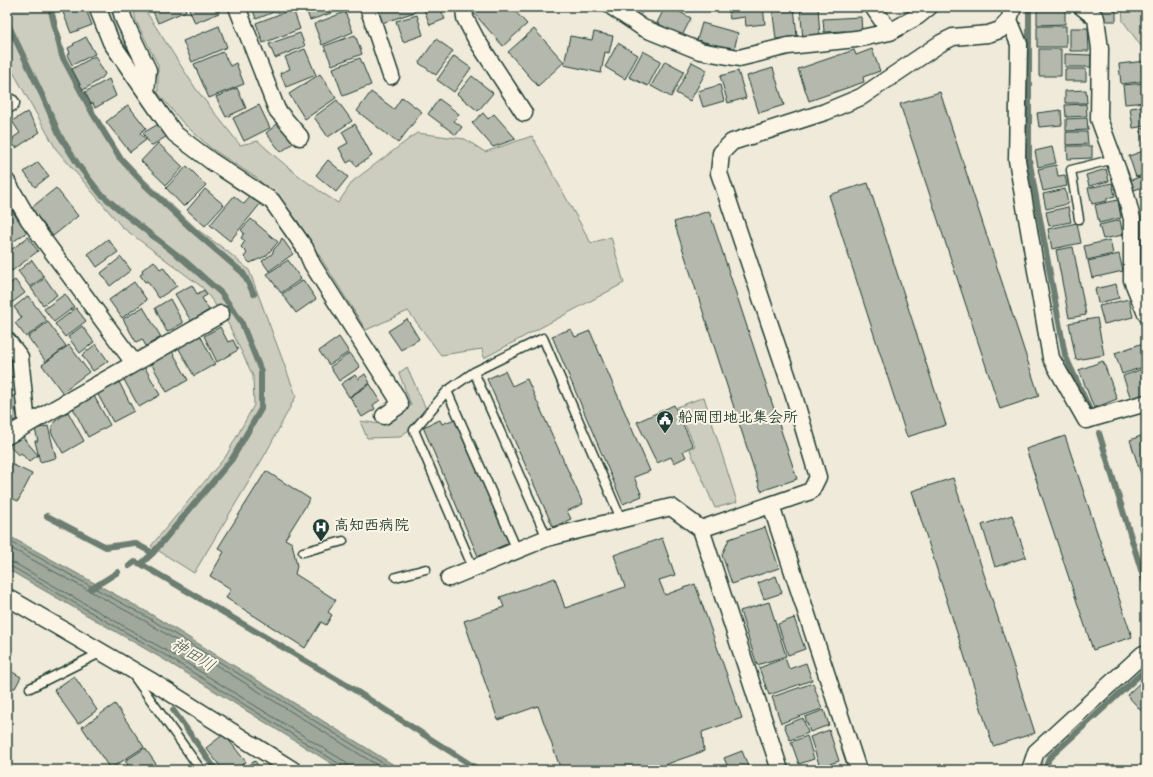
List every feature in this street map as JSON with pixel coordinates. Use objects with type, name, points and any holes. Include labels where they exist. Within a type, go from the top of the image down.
[{"type":"street","points":[[98,7],[111,42],[176,134],[211,161],[272,201],[305,248],[312,264],[396,396],[400,405],[384,416]]},
{"type":"street","points":[[120,7],[124,20],[148,70],[146,92]]},
{"type":"street","points":[[237,7],[276,110],[300,137]]},
{"type":"street","points":[[368,7],[391,76]]},
{"type":"street","points":[[464,7],[465,18],[476,39],[524,114]]},
{"type":"street","points":[[612,7],[643,28],[700,51],[739,58],[788,46],[856,39],[890,32],[918,16],[929,7]]},
{"type":"street","points":[[873,7],[890,32]]},
{"type":"street","points":[[1082,7],[1096,18],[1100,49],[1099,119],[1124,187],[1132,219],[1132,280],[1146,314]]},
{"type":"street","points":[[1011,14],[1019,44],[1017,160],[1051,358],[1086,420],[1146,403]]},
{"type":"street","points":[[701,528],[811,491],[818,478],[793,394],[719,173],[721,153],[732,142],[825,112],[862,97],[941,43],[953,37],[988,34],[1000,30],[1011,14]]},
{"type":"street","points":[[7,182],[29,220],[134,363]]},
{"type":"street","points":[[7,436],[221,314]]},
{"type":"street","points":[[7,340],[20,357],[27,425]]},
{"type":"street","points":[[771,505],[858,770]]},
{"type":"street","points":[[449,578],[547,538],[671,507],[701,528],[780,770]]},
{"type":"street","points":[[7,597],[127,666],[293,770]]},
{"type":"street","points":[[1030,770],[1036,752],[1143,654],[1146,655]]},
{"type":"lane","points":[[1079,219],[1071,170],[1114,159]]},
{"type":"lane","points":[[473,568],[414,430],[447,391],[474,372],[543,338],[621,519]]},
{"type":"lane","points":[[474,372],[547,538]]},
{"type":"lane","points":[[447,391],[517,550]]},
{"type":"lane","points":[[303,552],[343,541]]},
{"type":"lane","points":[[396,577],[426,569]]},
{"type":"lane","points":[[30,688],[102,652]]},
{"type":"lane","points":[[127,666],[201,770]]},
{"type":"shaded area","points":[[7,7],[53,7],[64,54],[70,67],[94,111],[122,156],[198,230],[227,251],[249,270],[296,396],[266,453],[194,573],[151,546],[226,456],[254,405],[253,376],[226,319],[202,287],[122,227],[56,149],[7,61]]},
{"type":"shaded area","points":[[103,7],[113,7],[118,26],[135,60],[113,33]]},
{"type":"shaded area","points":[[133,7],[143,7],[196,89],[240,145],[258,141],[296,174],[338,203],[353,181],[417,133],[465,139],[485,152],[532,136],[591,243],[611,237],[624,283],[484,358],[482,349],[441,355],[408,311],[366,330],[297,220],[258,179],[212,149],[183,123],[158,93],[158,65],[136,21]]},
{"type":"shaded area","points":[[624,7],[646,7],[639,17]]},
{"type":"shaded area","points":[[1122,7],[1146,7],[1146,53],[1123,21]]},
{"type":"shaded area","points":[[407,367],[426,409],[417,423],[400,437],[367,438],[360,421],[387,425],[411,405],[399,373]]},
{"type":"shaded area","points":[[704,397],[737,502],[715,508],[690,450],[695,446],[677,407]]},
{"type":"water","name":"神田川","points":[[7,535],[149,613],[402,770],[342,770],[163,659],[7,569]]},
{"type":"building","points":[[61,7],[85,7],[92,25],[71,33]]},
{"type":"building","points":[[151,7],[185,7],[186,11],[158,23]]},
{"type":"building","points":[[193,7],[216,7],[219,13],[195,23],[189,9]]},
{"type":"building","points":[[252,7],[287,7],[256,19]]},
{"type":"building","points":[[305,7],[350,7],[310,20]]},
{"type":"building","points":[[376,7],[413,7],[415,12],[382,23]]},
{"type":"building","points":[[423,7],[442,7],[440,8],[445,19],[430,25]]},
{"type":"building","points":[[475,7],[511,7],[527,24],[503,46],[471,10]]},
{"type":"building","points":[[665,7],[670,7],[691,18],[682,36],[657,23]]},
{"type":"building","points":[[728,7],[763,7],[765,24],[746,26],[745,17],[730,19]]},
{"type":"building","points":[[772,7],[794,7],[797,36],[776,39]]},
{"type":"building","points":[[800,7],[818,7],[820,37],[803,39]]},
{"type":"building","points":[[1037,7],[1065,7],[1065,24],[1037,25]]},
{"type":"building","points":[[1101,7],[1116,7],[1116,21],[1101,21]]},
{"type":"building","points":[[293,9],[300,29],[263,43],[256,23]]},
{"type":"building","points":[[345,12],[353,32],[322,45],[314,24]]},
{"type":"building","points":[[417,15],[423,35],[403,42],[396,21]]},
{"type":"building","points":[[861,17],[862,33],[845,34],[845,31],[824,32],[823,19]]},
{"type":"building","points":[[702,23],[738,33],[734,50],[697,40]]},
{"type":"building","points":[[219,26],[227,47],[192,62],[183,41]]},
{"type":"building","points":[[1037,26],[1066,26],[1066,47],[1037,47]]},
{"type":"building","points":[[1070,28],[1088,28],[1089,51],[1070,51]]},
{"type":"building","points":[[534,29],[564,62],[538,86],[508,52]]},
{"type":"building","points":[[594,32],[613,36],[609,53],[605,52],[601,73],[564,65],[570,36],[592,40]]},
{"type":"building","points":[[300,33],[305,46],[275,58],[269,44]]},
{"type":"building","points":[[355,35],[362,54],[332,65],[324,46]]},
{"type":"building","points":[[86,37],[95,54],[72,65],[67,55],[70,53],[68,48]]},
{"type":"building","points":[[436,39],[453,51],[436,75],[419,63]]},
{"type":"building","points":[[618,43],[638,55],[625,79],[605,67]]},
{"type":"building","points":[[305,49],[316,75],[286,87],[280,73],[290,69],[285,57]]},
{"type":"building","points":[[872,49],[880,71],[863,77],[864,82],[809,101],[798,69],[854,50],[856,55]]},
{"type":"building","points":[[1039,49],[1061,49],[1061,76],[1039,76]]},
{"type":"building","points":[[643,51],[661,61],[648,86],[629,77]]},
{"type":"building","points":[[223,52],[230,66],[236,63],[244,84],[209,98],[194,64]]},
{"type":"building","points":[[1065,54],[1091,55],[1091,67],[1065,67]]},
{"type":"building","points":[[95,56],[105,74],[102,78],[83,90],[72,69]]},
{"type":"building","points":[[454,56],[471,68],[454,92],[437,80]]},
{"type":"building","points":[[360,58],[371,85],[343,96],[333,68]]},
{"type":"building","points":[[665,61],[684,71],[671,97],[651,86]]},
{"type":"building","points":[[1146,61],[1146,81],[1121,84],[1119,64]]},
{"type":"building","points":[[692,62],[707,70],[690,101],[676,93]]},
{"type":"building","points":[[773,68],[784,105],[759,113],[747,76]]},
{"type":"building","points":[[1065,69],[1086,69],[1086,81],[1065,81]]},
{"type":"building","points":[[738,71],[746,98],[728,103],[720,76]]},
{"type":"building","points":[[7,72],[13,84],[7,87]]},
{"type":"building","points":[[320,74],[336,98],[305,119],[289,94]]},
{"type":"building","points":[[472,76],[493,93],[478,111],[457,94]]},
{"type":"building","points":[[109,79],[116,96],[95,108],[93,103],[91,104],[85,92]]},
{"type":"building","points":[[1146,83],[1146,102],[1125,104],[1123,85]]},
{"type":"building","points":[[720,85],[724,101],[703,107],[698,91]]},
{"type":"building","points":[[237,88],[246,108],[226,117],[216,97]]},
{"type":"building","points":[[1086,90],[1087,103],[1065,103],[1065,91]]},
{"type":"building","points":[[371,92],[394,109],[402,97],[422,112],[398,143],[357,111]]},
{"type":"building","points":[[940,92],[1039,396],[1000,409],[900,104]]},
{"type":"building","points":[[439,99],[459,114],[454,121],[462,127],[456,135],[428,114]]},
{"type":"building","points":[[337,100],[352,121],[328,137],[314,117]]},
{"type":"building","points":[[1086,104],[1087,116],[1066,117],[1065,105]]},
{"type":"building","points":[[128,105],[146,128],[140,133],[146,140],[130,152],[106,122]]},
{"type":"building","points":[[259,105],[270,128],[244,141],[233,118]]},
{"type":"building","points":[[1146,106],[1146,126],[1133,128],[1130,108]]},
{"type":"building","points":[[1061,110],[1062,125],[1039,127],[1037,113]]},
{"type":"building","points":[[27,112],[40,132],[16,148],[12,142],[14,137],[20,133],[12,121]]},
{"type":"building","points":[[483,113],[488,119],[494,114],[516,139],[493,147],[472,123]]},
{"type":"building","points":[[1087,118],[1088,130],[1066,131],[1066,119]]},
{"type":"building","points":[[281,121],[296,141],[281,152],[266,133]]},
{"type":"building","points":[[162,122],[169,135],[151,146],[143,133]]},
{"type":"building","points":[[355,124],[372,156],[356,166],[352,160],[347,163],[339,148],[348,143],[342,132]]},
{"type":"building","points":[[1146,128],[1146,147],[1143,147],[1141,129]]},
{"type":"building","points":[[1066,132],[1087,132],[1088,144],[1066,145]]},
{"type":"building","points":[[158,143],[183,167],[166,185],[141,161]]},
{"type":"building","points":[[1067,146],[1092,146],[1092,158],[1068,159]]},
{"type":"building","points":[[1052,147],[1056,163],[1038,167],[1035,151]]},
{"type":"building","points":[[1146,150],[1146,174],[1136,177],[1129,156]]},
{"type":"building","points":[[328,160],[348,177],[336,192],[316,175]]},
{"type":"building","points":[[38,162],[49,176],[35,187],[24,172]]},
{"type":"building","points":[[1056,165],[1058,176],[1065,175],[1067,186],[1043,191],[1038,169]]},
{"type":"building","points":[[187,166],[206,185],[184,207],[166,188]]},
{"type":"building","points":[[1106,169],[1109,181],[1089,186],[1086,175]]},
{"type":"building","points":[[1146,175],[1146,199],[1143,187],[1134,190],[1131,180]]},
{"type":"building","points":[[868,183],[946,425],[907,437],[829,195]]},
{"type":"building","points":[[1112,183],[1115,196],[1107,198],[1107,201],[1092,204],[1088,188]]},
{"type":"building","points":[[56,188],[78,216],[53,236],[31,208]]},
{"type":"building","points":[[205,189],[224,205],[205,226],[187,210]]},
{"type":"building","points":[[1065,189],[1068,204],[1046,209],[1043,194]]},
{"type":"building","points":[[234,196],[244,204],[251,196],[261,203],[230,241],[210,225]]},
{"type":"building","points":[[1118,200],[1121,218],[1099,223],[1095,205]]},
{"type":"building","points":[[7,204],[27,232],[7,246]]},
{"type":"building","points":[[1068,207],[1071,222],[1049,226],[1046,212]]},
{"type":"building","points":[[709,211],[797,479],[761,491],[674,222]]},
{"type":"building","points":[[251,219],[278,242],[266,256],[250,263],[244,257],[247,253],[241,247],[245,241],[241,238],[244,233],[241,230]]},
{"type":"building","points":[[1120,220],[1123,235],[1103,239],[1099,225]]},
{"type":"building","points":[[1077,223],[1081,243],[1052,249],[1048,229]]},
{"type":"building","points":[[28,237],[38,251],[12,271],[7,265],[7,253]]},
{"type":"building","points":[[282,238],[293,254],[269,271],[262,261],[272,254]]},
{"type":"building","points":[[108,239],[118,252],[97,267],[88,254]]},
{"type":"building","points":[[1110,240],[1113,254],[1087,260],[1084,246]]},
{"type":"building","points":[[1073,247],[1086,315],[1069,318],[1056,250]]},
{"type":"building","points":[[1119,254],[1123,271],[1092,278],[1088,261]]},
{"type":"building","points":[[121,257],[131,270],[110,286],[101,273]]},
{"type":"building","points":[[32,260],[44,277],[30,287],[18,271]]},
{"type":"building","points":[[288,260],[301,279],[281,293],[267,274]]},
{"type":"building","points":[[154,261],[160,269],[163,267],[177,286],[159,298],[147,281],[145,282],[140,275],[143,273],[142,270]]},
{"type":"building","points":[[1146,262],[1146,281],[1140,264]]},
{"type":"building","points":[[45,278],[57,295],[43,305],[31,288]]},
{"type":"building","points":[[15,280],[25,293],[10,304],[7,299],[7,283],[8,285]]},
{"type":"building","points":[[303,280],[316,299],[296,313],[282,294]]},
{"type":"building","points":[[134,282],[147,300],[122,318],[109,300]]},
{"type":"building","points":[[1116,284],[1119,298],[1098,303],[1095,289]]},
{"type":"building","points":[[192,285],[197,294],[204,290],[207,295],[202,298],[209,310],[191,321],[175,294]]},
{"type":"building","points":[[65,294],[74,307],[54,322],[44,309]]},
{"type":"building","points":[[28,296],[47,321],[26,337],[15,323],[22,318],[14,307]]},
{"type":"building","points":[[170,299],[183,323],[167,332],[155,308]]},
{"type":"building","points":[[1129,299],[1133,317],[1104,324],[1099,306]]},
{"type":"building","points":[[143,307],[161,337],[146,346],[142,339],[136,342],[123,319]]},
{"type":"building","points":[[76,308],[86,321],[65,337],[55,324]]},
{"type":"building","points":[[1097,318],[1104,355],[1076,360],[1069,323]]},
{"type":"building","points":[[407,319],[419,339],[401,350],[388,331]]},
{"type":"building","points":[[48,322],[66,346],[46,362],[28,337]]},
{"type":"building","points":[[82,326],[94,342],[80,353],[68,337]]},
{"type":"building","points":[[220,327],[228,342],[233,340],[238,350],[217,362],[204,336]]},
{"type":"building","points":[[571,329],[575,337],[590,331],[650,471],[634,477],[642,496],[623,504],[552,336]]},
{"type":"building","points":[[200,335],[215,364],[194,376],[178,347]]},
{"type":"building","points":[[339,337],[349,352],[329,365],[319,351]]},
{"type":"building","points":[[1143,343],[1146,352],[1146,366],[1122,374],[1115,353]]},
{"type":"building","points":[[96,344],[108,361],[93,371],[82,355]]},
{"type":"building","points":[[69,345],[89,372],[62,392],[42,365]]},
{"type":"building","points":[[172,351],[188,380],[167,392],[151,363]]},
{"type":"building","points":[[350,353],[360,367],[339,381],[330,367]]},
{"type":"building","points":[[1103,361],[1117,399],[1094,408],[1079,370]]},
{"type":"building","points":[[144,366],[160,395],[139,407],[123,378]]},
{"type":"building","points":[[1145,368],[1146,394],[1131,399],[1123,376]]},
{"type":"building","points":[[505,371],[512,386],[527,379],[583,504],[567,511],[571,519],[553,527],[487,379]]},
{"type":"building","points":[[365,374],[370,383],[349,397],[341,384],[355,375],[358,379]]},
{"type":"building","points":[[15,376],[19,389],[7,393],[7,378]]},
{"type":"building","points":[[119,382],[134,411],[113,422],[97,393]]},
{"type":"building","points":[[370,384],[380,400],[373,405],[375,409],[362,417],[350,397]]},
{"type":"building","points":[[16,395],[21,408],[15,409],[18,419],[7,423],[7,398]]},
{"type":"building","points":[[94,396],[110,425],[88,437],[73,408]]},
{"type":"building","name":"船岡団地北集会所","points":[[674,405],[693,446],[683,451],[686,457],[674,463],[671,457],[657,463],[637,422]]},
{"type":"building","points":[[68,412],[84,441],[63,453],[51,432],[54,422]]},
{"type":"building","points":[[455,419],[509,543],[495,549],[497,554],[480,561],[423,427],[440,420],[442,424]]},
{"type":"building","points":[[48,426],[56,458],[40,462],[35,441],[38,441],[35,429]]},
{"type":"building","points":[[20,434],[38,455],[29,462],[21,453],[18,455],[8,444]]},
{"type":"building","points":[[1146,434],[1146,490],[1130,440]]},
{"type":"building","points":[[1065,436],[1132,637],[1093,650],[1026,449]]},
{"type":"building","points":[[7,462],[32,474],[18,501],[7,496]]},
{"type":"building","points":[[266,471],[310,499],[285,539],[292,543],[297,566],[295,574],[336,600],[328,612],[332,615],[326,625],[321,622],[305,648],[226,598],[231,589],[210,576],[224,552],[218,548]]},
{"type":"building","points":[[953,478],[1035,733],[993,746],[912,491]]},
{"type":"building","points":[[1012,515],[1026,557],[995,567],[982,525]]},
{"type":"building","points":[[765,527],[779,568],[732,584],[722,555],[729,539]]},
{"type":"building","points":[[662,538],[675,575],[659,580],[665,595],[695,584],[742,718],[702,732],[704,751],[650,770],[561,770],[538,706],[498,720],[464,621],[504,607],[500,597],[555,578],[565,608],[625,587],[614,555]]},
{"type":"building","points":[[776,576],[782,593],[764,599],[758,583]]},
{"type":"building","points":[[769,602],[786,656],[757,665],[740,611]]},
{"type":"building","points":[[794,618],[805,649],[788,655],[778,624]]},
{"type":"building","points":[[785,658],[789,669],[806,663],[812,680],[769,695],[759,668]]},
{"type":"building","points":[[7,669],[21,677],[15,688],[7,688]]},
{"type":"building","points":[[74,676],[97,710],[78,724],[54,690]]},
{"type":"building","points":[[1146,677],[1146,716],[1127,695]]},
{"type":"building","points":[[813,683],[822,709],[781,723],[772,697]]},
{"type":"building","points":[[115,704],[144,747],[110,769],[82,727]]},
{"type":"building","points":[[824,710],[829,725],[810,732],[805,717]]},
{"type":"building","points":[[803,718],[808,733],[790,740],[784,725]]},
{"type":"building","points":[[829,730],[839,761],[820,767],[810,737]]},
{"type":"building","points":[[224,734],[246,762],[235,770],[223,770],[206,748]]},
{"type":"building","points":[[807,736],[814,759],[799,764],[791,742]]},
{"type":"building","points":[[145,748],[156,764],[147,770],[132,770],[125,761]]},
{"type":"building","points":[[742,751],[749,768],[744,770],[729,770],[724,758]]},
{"type":"building","points":[[255,761],[261,770],[241,770]]},
{"type":"building","points":[[1146,762],[1146,770],[1138,770]]},
{"type":"building","points":[[840,765],[841,770],[825,770]]},
{"type":"waterway","points":[[50,7],[62,56],[93,114],[119,157],[145,185],[195,232],[243,273],[254,294]]},
{"type":"waterway","points":[[1029,7],[1029,159],[1065,355],[1089,408]]},
{"type":"waterway","points":[[7,22],[60,136],[79,166],[100,193],[185,261],[221,293],[241,321],[261,371],[261,409],[232,459],[153,553],[141,564]]},
{"type":"waterway","points":[[1099,433],[1146,586]]},
{"type":"waterway","points":[[47,516],[106,547],[134,543],[153,553]]},
{"type":"waterway","points":[[129,566],[135,562],[141,564],[345,684],[479,770]]},
{"type":"waterway","points":[[91,589],[118,572]]},
{"type":"waterway","points":[[1045,770],[1049,758],[1144,671]]},
{"type":"waterway","points":[[173,710],[216,770]]},
{"type":"place","name":"船岡団地北集会所","points":[[665,434]]},
{"type":"place","name":"高知西病院","points":[[321,542]]}]
